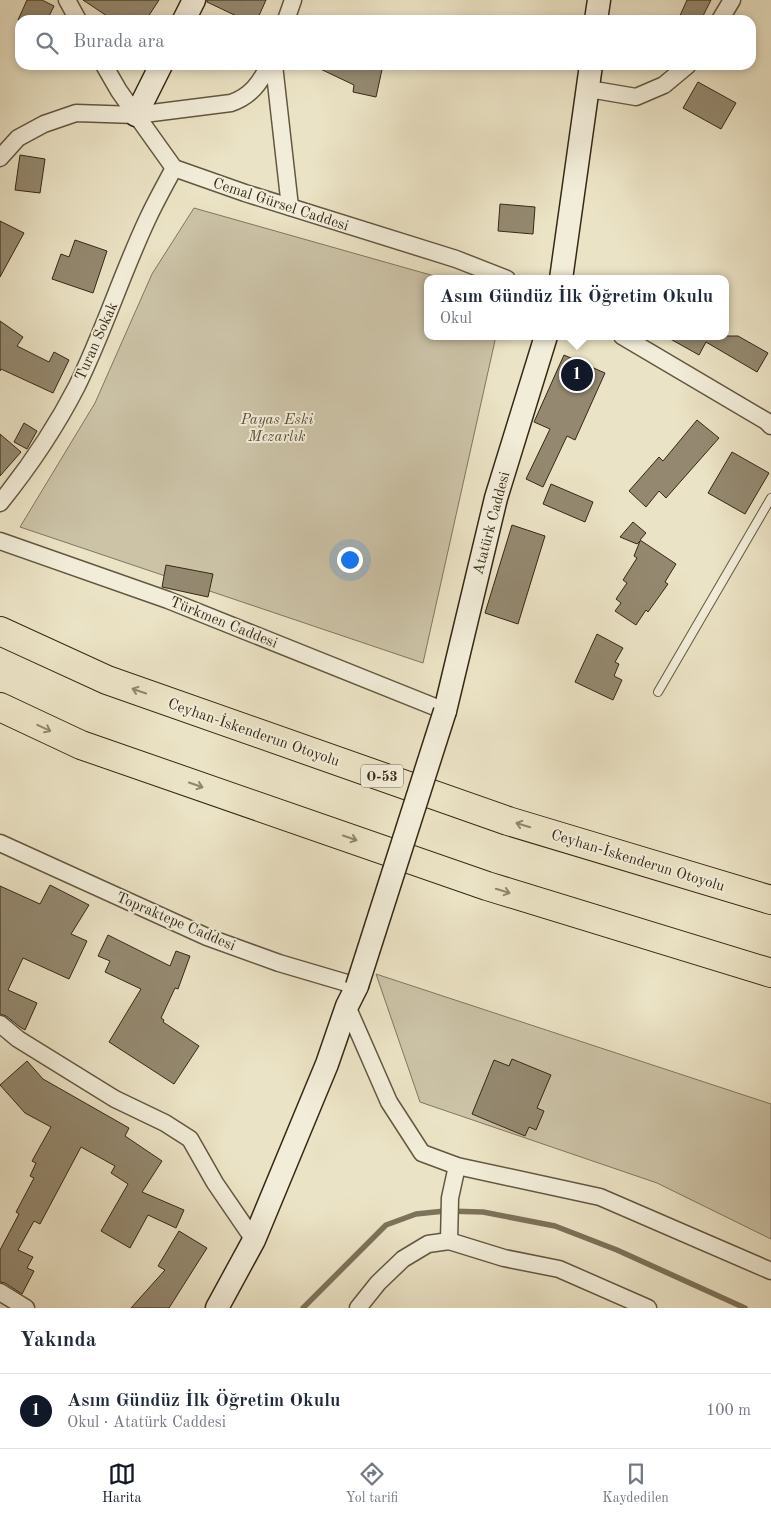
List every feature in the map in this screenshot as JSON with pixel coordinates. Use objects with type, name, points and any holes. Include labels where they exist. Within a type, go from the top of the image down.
[{"type":"highway","name":"Ceyhan-İskenderun Otoyolu","points":[[0,631],[107,680],[462,804],[508,820],[771,900]]},
{"type":"highway","points":[[0,708],[81,744],[486,886],[771,973]]},
{"type":"street","points":[[67,0],[75,15]]},
{"type":"street","points":[[186,15],[194,0]]},
{"type":"street","points":[[288,15],[293,0]]},
{"type":"street","points":[[597,15],[599,0]]},
{"type":"street","points":[[723,15],[732,0]]},
{"type":"street","points":[[107,70],[119,91],[174,168]]},
{"type":"street","points":[[136,114],[158,70]]},
{"type":"street","points":[[0,158],[18,138],[44,124],[76,112],[136,114],[231,104],[243,99],[261,81],[266,70]]},
{"type":"street","points":[[275,70],[290,207]]},
{"type":"street","points":[[562,275],[591,70]]},
{"type":"street","points":[[589,89],[636,97],[664,85],[682,70]]},
{"type":"street","name":"Cemal Gürsel Caddesi","points":[[174,168],[245,193],[456,259],[497,275]]},
{"type":"street","name":"Turan Sokak","points":[[0,503],[56,423],[77,386],[148,218],[174,168]]},
{"type":"street","name":"Atatürk Caddesi","points":[[217,1308],[254,1240],[328,1064],[347,1006],[357,986],[444,711],[496,498],[545,340]]},
{"type":"street","points":[[629,340],[769,419]]},
{"type":"street","name":"Türkmen Caddesi","points":[[0,541],[168,600],[444,711]]},
{"type":"street","name":"Topraktepe Caddesi","points":[[0,843],[207,937],[279,963],[357,986]]},
{"type":"street","points":[[347,1006],[389,1102],[422,1153],[457,1166],[600,1197],[771,1271]]},
{"type":"street","points":[[0,1024],[18,1038],[115,1099],[165,1123],[190,1139],[215,1183],[254,1240]]},
{"type":"street","points":[[449,1241],[450,1198],[457,1166]]},
{"type":"street","points":[[358,1308],[378,1283],[402,1259],[428,1244],[449,1241],[504,1258],[558,1269],[648,1308]]},
{"type":"street","points":[[0,1292],[26,1308]]},
{"type":"lane","points":[[658,692],[771,498]]},
{"type":"green space","name":"Payas Eski Mezarlık","points":[[194,208],[431,275],[424,275],[424,340],[495,340],[423,663],[20,527],[95,403],[152,274]]},
{"type":"green space","points":[[376,974],[771,1104],[771,1239],[657,1183],[420,1102]]},
{"type":"building","points":[[27,0],[42,0],[54,6],[50,15],[20,15]]},
{"type":"building","points":[[83,0],[159,0],[149,15],[106,15]]},
{"type":"building","points":[[207,0],[266,0],[259,15],[234,15],[207,2]]},
{"type":"building","points":[[687,0],[711,0],[704,15],[680,15]]},
{"type":"building","points":[[322,70],[382,70],[376,97],[353,92],[354,85]]},
{"type":"building","points":[[698,82],[736,103],[721,129],[683,108]]},
{"type":"building","points":[[20,155],[45,159],[40,193],[15,190]]},
{"type":"building","points":[[500,204],[535,207],[533,234],[498,231]]},
{"type":"building","points":[[0,221],[24,233],[0,277]]},
{"type":"building","points":[[75,240],[107,251],[93,293],[52,279],[61,254],[69,257]]},
{"type":"building","points":[[0,321],[23,337],[17,346],[49,362],[54,352],[69,360],[53,393],[1,369],[0,371]]},
{"type":"building","points":[[729,336],[738,336],[768,353],[757,372],[706,342],[699,355],[672,340],[729,340]]},
{"type":"building","points":[[564,355],[605,373],[575,440],[567,436],[543,487],[526,479],[550,429],[534,422]]},
{"type":"building","points":[[697,420],[719,438],[666,498],[659,491],[646,507],[629,491],[659,457],[663,461]]},
{"type":"building","points":[[24,423],[37,431],[27,449],[14,442]]},
{"type":"building","points":[[0,434],[21,452],[0,476]]},
{"type":"building","points":[[732,452],[769,473],[745,514],[708,493]]},
{"type":"building","points":[[551,484],[593,502],[585,522],[543,504]]},
{"type":"building","points":[[633,522],[646,533],[640,540],[676,564],[665,582],[668,584],[636,625],[615,611],[621,603],[616,599],[627,583],[623,580],[637,558],[634,556],[640,541],[637,544],[620,537]]},
{"type":"building","points":[[512,525],[545,536],[518,624],[485,613]]},
{"type":"building","points":[[166,565],[213,574],[208,597],[162,587]]},
{"type":"building","points":[[597,634],[623,648],[615,662],[619,664],[614,676],[622,680],[613,700],[575,682]]},
{"type":"building","points":[[50,885],[89,905],[71,934],[87,941],[69,979],[23,958],[8,990],[37,1003],[25,1030],[6,1016],[0,1014],[0,886],[40,904]]},
{"type":"building","points":[[108,935],[170,966],[176,951],[190,956],[178,989],[175,988],[161,1018],[164,1020],[163,1022],[199,1046],[174,1084],[109,1042],[141,989],[105,972],[110,961],[98,956]]},
{"type":"building","points":[[512,1059],[551,1075],[537,1108],[544,1111],[536,1130],[529,1127],[525,1136],[472,1114],[494,1060],[509,1066]]},
{"type":"building","points":[[27,1061],[43,1079],[129,1128],[125,1136],[162,1161],[142,1192],[184,1210],[176,1228],[148,1215],[130,1248],[101,1231],[128,1184],[111,1173],[115,1166],[81,1147],[40,1224],[34,1221],[18,1250],[33,1257],[27,1268],[34,1271],[22,1294],[5,1283],[0,1282],[0,1250],[19,1214],[16,1212],[34,1178],[30,1176],[36,1163],[32,1161],[51,1127],[25,1113],[0,1085]]},
{"type":"building","points":[[179,1231],[207,1248],[169,1308],[131,1308],[165,1270],[158,1266]]},
{"type":"waterway","points":[[303,1308],[386,1225],[416,1214],[445,1211],[483,1212],[555,1226],[617,1250],[745,1308]]},
{"type":"place","name":"Asım Gündüz İlk Öğretim Okulu","points":[[577,375]]}]
